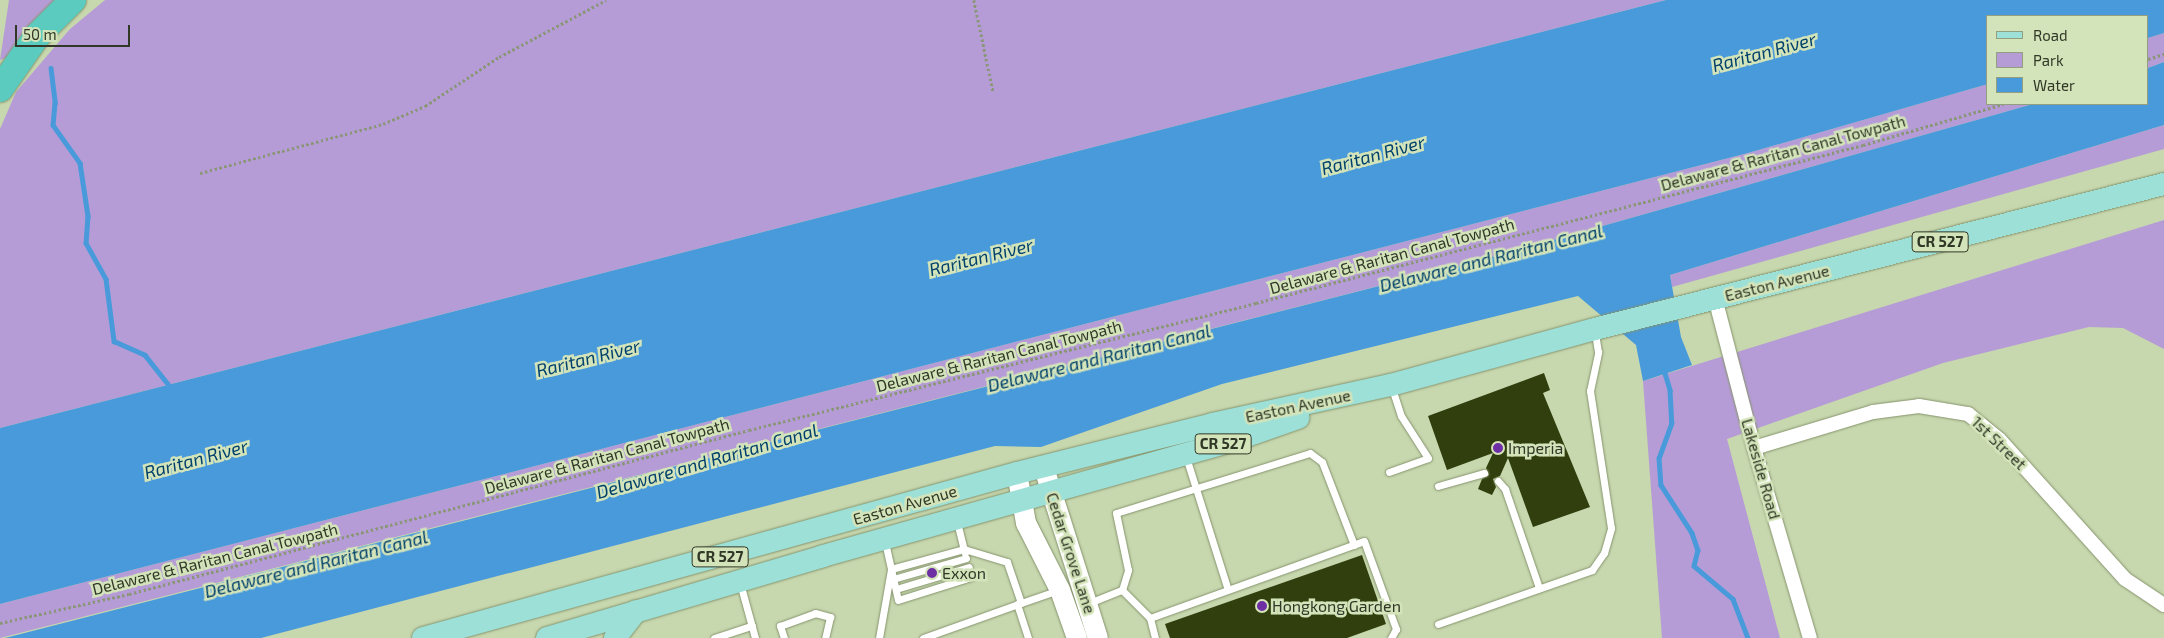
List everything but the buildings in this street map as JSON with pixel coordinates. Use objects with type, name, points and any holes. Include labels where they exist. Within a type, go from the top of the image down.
[{"type":"highway","points":[[0,89],[37,36],[73,0]]},
{"type":"main road","name":"Easton Avenue","points":[[423,638],[1017,473],[1044,468],[1213,424],[1391,385],[1595,329],[2164,184]]},
{"type":"main road","name":"Easton Avenue","points":[[547,638],[739,580],[1185,455],[1391,385]]},
{"type":"main road","name":"Cedar Grove Lane","points":[[1044,468],[1098,638]]},
{"type":"main road","name":"Cedar Grove Lane","points":[[1017,473],[1024,501],[1026,523],[1060,590],[1077,638]]},
{"type":"main road","points":[[615,638],[636,611]]},
{"type":"street","name":"Lakeside Road","points":[[1715,298],[1754,448],[1810,638]]},
{"type":"street","name":"1st Street","points":[[1754,448],[1873,412],[1919,406],[1968,414],[1999,439],[2125,579],[2164,606]]},
{"type":"lane","points":[[1438,624],[1592,570],[1604,553],[1611,528],[1590,391],[1598,352],[1595,329]]},
{"type":"lane","points":[[1388,472],[1428,458],[1402,416],[1391,385]]},
{"type":"lane","points":[[1122,590],[1128,570],[1116,513],[1310,453],[1322,462],[1354,545]]},
{"type":"lane","points":[[1185,455],[1228,590]]},
{"type":"lane","points":[[1438,486],[1484,474]]},
{"type":"lane","points":[[1498,481],[1505,489],[1539,588]]},
{"type":"lane","points":[[885,539],[898,600],[972,579],[956,519]]},
{"type":"lane","points":[[1150,618],[1364,541],[1396,629],[1390,638]]},
{"type":"lane","points":[[891,569],[964,549],[1007,562],[1028,638]]},
{"type":"lane","points":[[893,578],[966,558]]},
{"type":"lane","points":[[896,588],[969,567]]},
{"type":"lane","points":[[879,638],[891,569]]},
{"type":"lane","points":[[739,580],[755,638]]},
{"type":"lane","points":[[923,638],[1060,590]]},
{"type":"lane","points":[[1087,604],[1122,590]]},
{"type":"lane","points":[[1122,590],[1150,618],[1155,638]]},
{"type":"lane","points":[[784,638],[780,626],[814,613],[830,617],[825,638]]},
{"type":"lane","points":[[714,638],[752,626]]},
{"type":"path","points":[[200,173],[383,124],[425,106],[499,56],[606,0]]},
{"type":"path","points":[[974,0],[993,91]]},
{"type":"path","points":[[2149,59],[2164,54]]},
{"type":"path","name":"Delaware & Raritan Canal Towpath","points":[[0,623],[129,594],[749,430],[1256,303],[1863,145],[2000,105]]},
{"type":"green space","points":[[9,0],[58,0],[6,58],[0,60]]},
{"type":"green space","points":[[105,0],[1666,0],[0,428],[0,129],[16,92],[70,29]]},
{"type":"green space","points":[[2164,33],[2164,62],[2149,68],[2149,38]]},
{"type":"green space","points":[[1986,85],[1986,105],[2029,105],[1500,255],[0,638],[0,604],[1748,153]]},
{"type":"green space","points":[[2164,125],[2164,149],[1672,287],[1670,275]]},
{"type":"green space","points":[[2164,220],[2164,349],[2123,328],[2089,327],[1943,363],[1727,439],[1780,638],[1662,638],[1643,381]]},
{"type":"water","name":"Raritan River","points":[[1666,0],[2164,0],[2164,33],[2149,38],[2149,15],[1986,15],[1986,85],[1748,153],[0,604],[0,428]]},
{"type":"water","name":"Delaware and Raritan Canal","points":[[2164,62],[2164,125],[1670,275],[1681,337],[1692,365],[1643,381],[1636,345],[1578,296],[1222,384],[1041,447],[995,446],[261,638],[5,638],[1500,255],[2029,105],[2149,105],[2149,68]]},
{"type":"waterway","points":[[51,68],[55,103],[53,125],[80,163],[88,216],[86,243],[106,279],[114,341],[145,355],[172,389]]},
{"type":"waterway","points":[[1664,370],[1670,390],[1672,423],[1659,458],[1661,485],[1692,533],[1698,550],[1694,566],[1733,599],[1748,638]]},
{"type":"place","name":"Imperia","points":[[1498,448]]},
{"type":"place","name":"Exxon","points":[[932,573]]},
{"type":"place","name":"Hongkong Garden","points":[[1262,606]]}]
